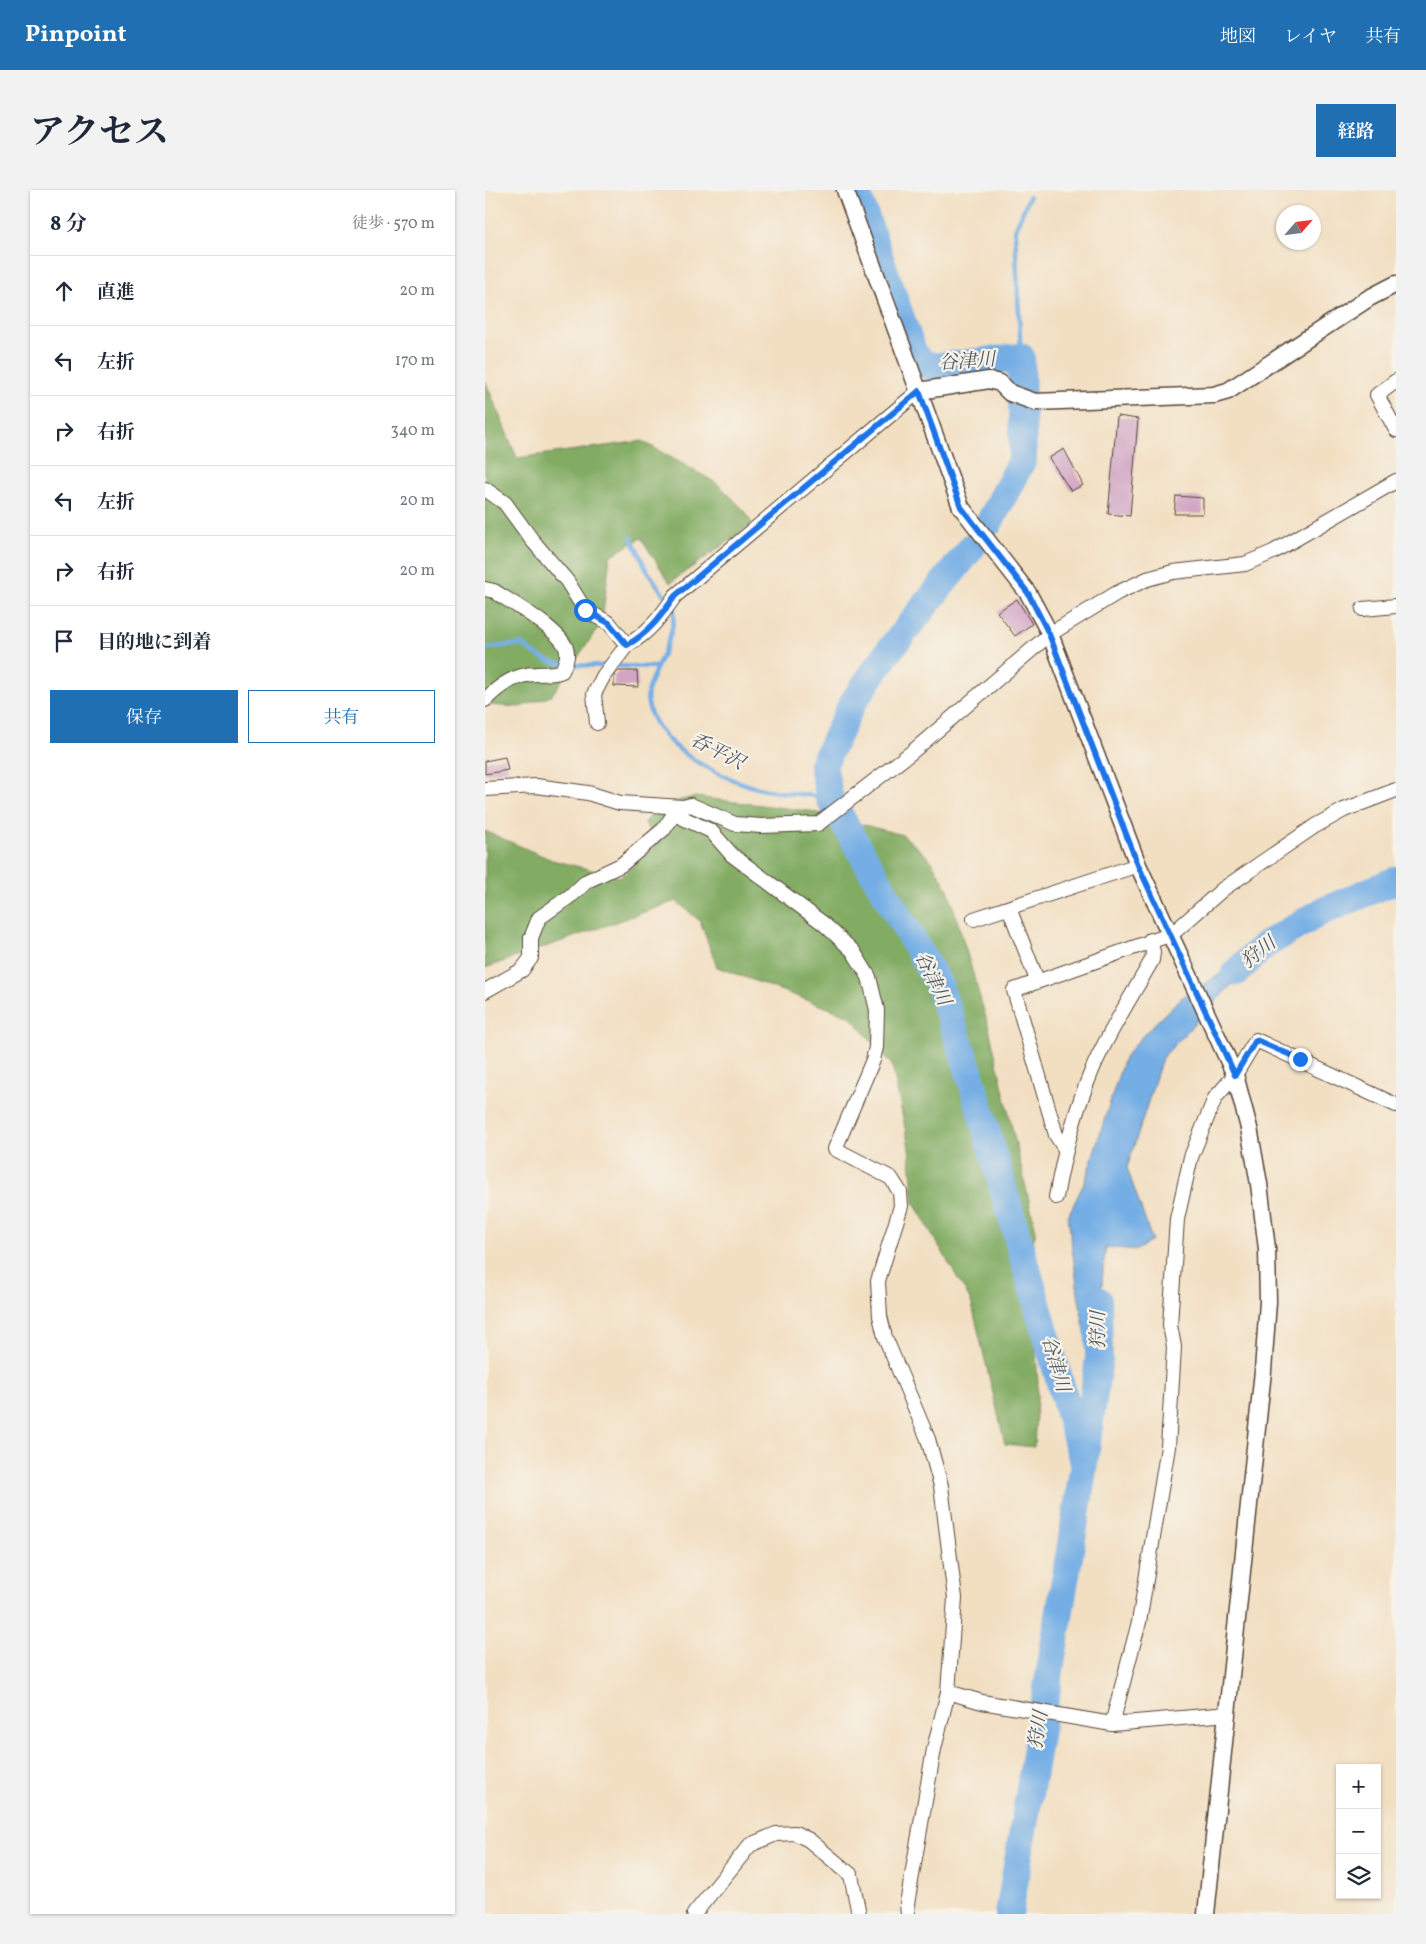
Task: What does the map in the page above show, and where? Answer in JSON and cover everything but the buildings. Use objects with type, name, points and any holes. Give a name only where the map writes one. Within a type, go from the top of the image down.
[{"type":"street","points":[[845,190],[961,507],[1028,593],[1049,634],[1138,865],[1172,934],[1232,1067],[1249,1128],[1259,1184],[1267,1249],[1268,1302],[1228,1714],[1206,1914]]},
{"type":"street","points":[[597,723],[594,694],[604,675],[627,645],[638,639],[654,625],[675,596],[919,391],[989,380],[1000,383],[1011,393],[1035,402],[1214,395],[1228,390],[1369,298],[1396,284]]},
{"type":"street","points":[[1396,381],[1377,395],[1396,430]]},
{"type":"street","points":[[485,991],[522,970],[531,958],[531,938],[539,918],[573,894],[587,881],[621,865],[664,829],[678,810],[691,805],[706,814],[735,824],[761,826],[818,824],[911,752],[1049,634],[1117,593],[1147,580],[1173,572],[1245,564],[1273,552],[1396,481]]},
{"type":"street","points":[[485,489],[505,503],[532,540],[567,581],[585,610],[609,623],[627,645]]},
{"type":"street","points":[[485,589],[494,591],[558,636],[565,648],[567,659],[562,671],[552,675],[535,674],[501,684],[485,700]]},
{"type":"street","points":[[1363,609],[1396,606]]},
{"type":"street","points":[[485,789],[536,786],[588,793],[620,803],[678,810],[711,831],[731,855],[824,924],[853,951],[869,976],[877,1010],[873,1060],[835,1149],[891,1178],[900,1192],[901,1206],[879,1281],[880,1316],[885,1337],[928,1439],[941,1486],[955,1598],[948,1692],[934,1749],[907,1904],[908,1914]]},
{"type":"street","points":[[1065,1149],[1056,1135],[1015,990],[1037,980],[1172,934],[1223,889],[1315,826],[1344,810],[1396,790]]},
{"type":"street","points":[[975,919],[1138,865]]},
{"type":"street","points":[[1009,908],[1037,980]]},
{"type":"street","points":[[1056,1197],[1065,1149],[1093,1068],[1107,1037],[1152,960],[1151,940]]},
{"type":"street","points":[[1112,1724],[1139,1622],[1168,1447],[1174,1347],[1169,1325],[1177,1219],[1191,1157],[1215,1098],[1232,1067],[1256,1040],[1396,1105]]},
{"type":"street","points":[[948,1692],[982,1702],[1112,1724],[1228,1714]]},
{"type":"street","points":[[694,1914],[750,1845],[777,1834],[795,1834],[809,1840],[851,1875],[859,1914]]},
{"type":"green space","points":[[485,380],[517,458],[642,441],[718,484],[745,511],[752,524],[670,583],[641,538],[610,556],[602,622],[551,696],[520,707],[485,705]]},
{"type":"green space","points":[[695,797],[810,811],[903,835],[929,858],[948,889],[989,1028],[1036,1231],[1029,1259],[1038,1383],[1034,1447],[1005,1444],[971,1301],[914,1203],[909,1148],[892,1065],[850,1016],[717,967],[700,921],[676,901],[485,968],[485,831],[552,860],[620,877],[655,847],[645,822],[650,816],[667,805]]},
{"type":"water","points":[[1274,940],[1162,1058],[1127,1168],[1152,1240],[1137,1250],[1106,1247],[1097,1372],[1087,1342],[1079,1300],[1068,1216],[1085,1181],[1124,1058],[1145,1033],[1180,999]]},
{"type":"waterway","name":"谷津川","points":[[856,190],[914,355],[923,363],[934,367],[1021,357],[1023,459],[989,523]]},
{"type":"waterway","points":[[1021,357],[1015,230],[1029,197]]},
{"type":"waterway","points":[[631,537],[646,569],[664,595]]},
{"type":"waterway","name":"谷津川","points":[[972,547],[888,652],[853,702],[823,765],[830,799],[938,983],[967,1065],[1081,1454]]},
{"type":"waterway","points":[[657,667],[667,646],[674,607]]},
{"type":"waterway","name":"呑平沢","points":[[485,648],[522,644],[542,658],[552,662],[572,665],[607,666]]},
{"type":"waterway","name":"呑平沢","points":[[615,666],[657,667],[647,695],[653,719],[662,733],[689,757],[721,774],[761,789],[830,799]]},
{"type":"waterway","name":"狩川","points":[[1236,972],[1265,945],[1321,912],[1396,880]]},
{"type":"waterway","name":"狩川","points":[[1009,1914],[1079,1497],[1099,1358],[1098,1300]]},
{"type":"route","points":[[585,610],[609,623],[627,645],[638,639],[654,625],[675,596],[919,391],[961,507],[1028,593],[1049,634],[1138,865],[1158,904],[1235,1075],[1256,1040],[1300,1059]]}]
